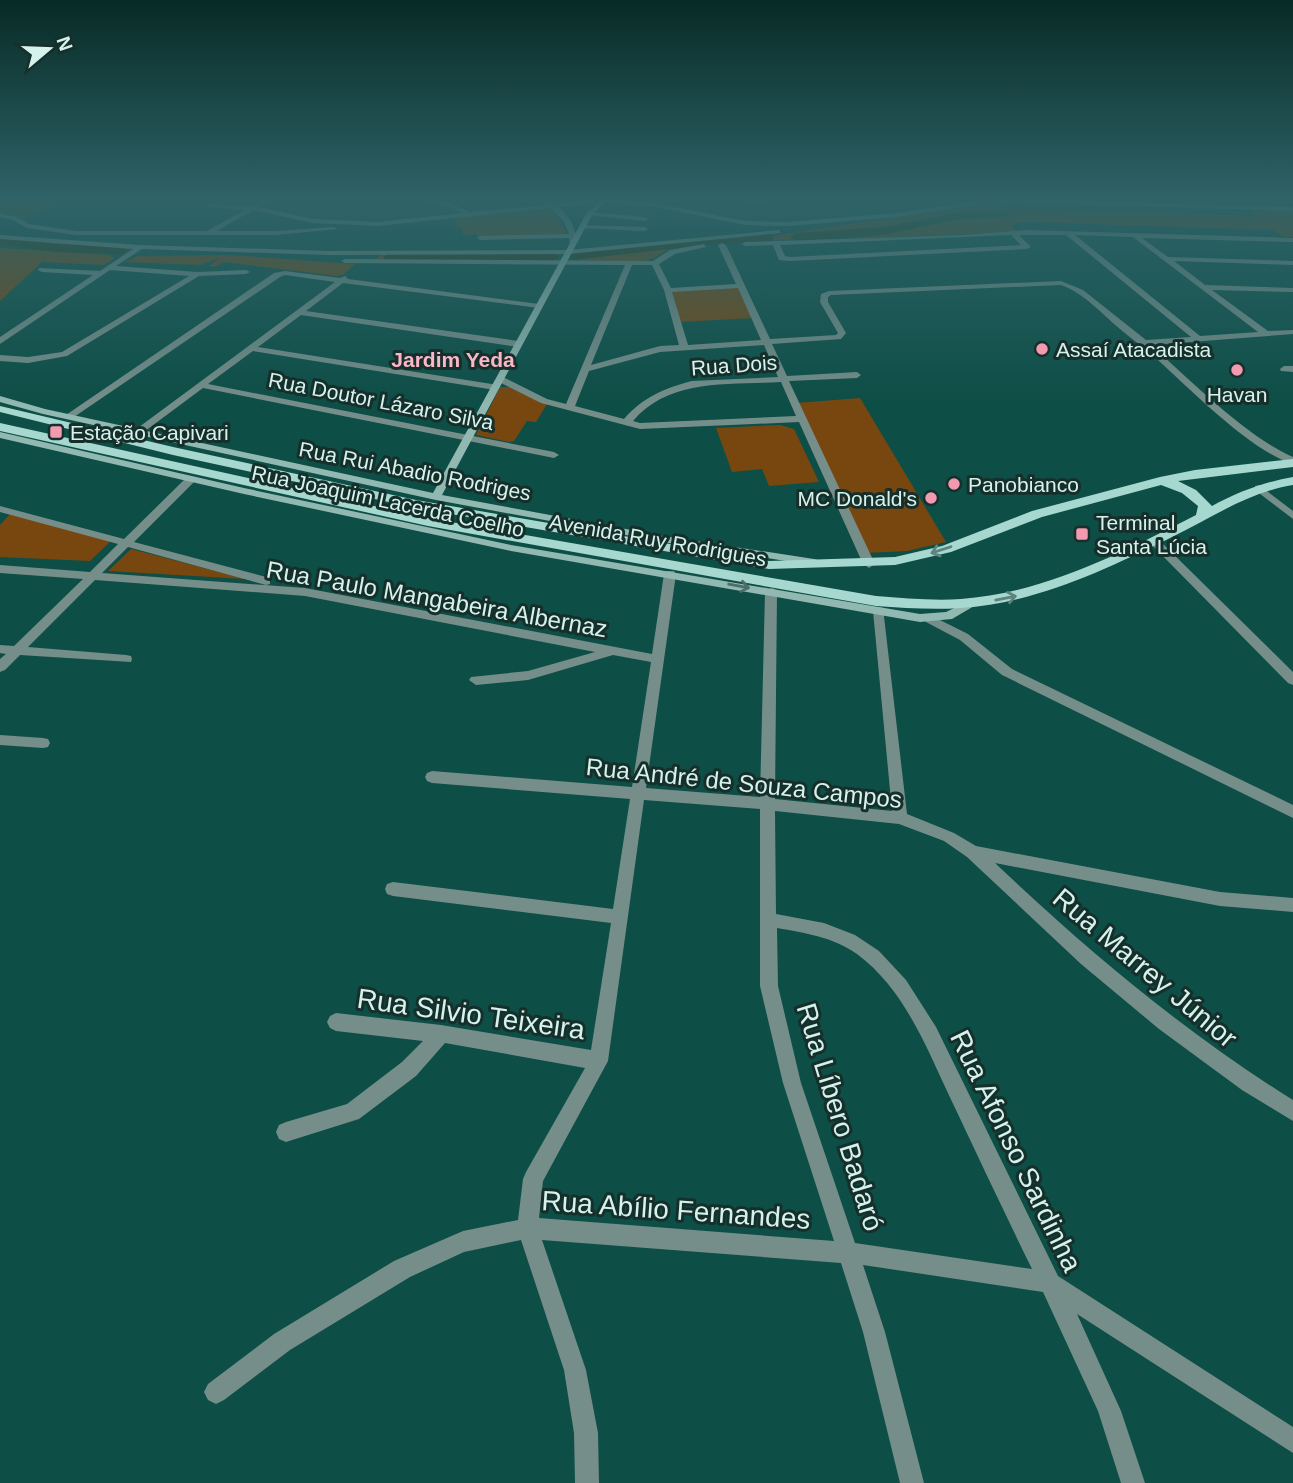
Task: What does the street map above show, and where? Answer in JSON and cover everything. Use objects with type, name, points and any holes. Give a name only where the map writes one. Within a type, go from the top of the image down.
[{"type":"main road","name":"Avenida Ruy Rodrigues","points":[[0,408],[302,479],[513,522],[769,565],[869,564],[946,549],[1027,517],[1160,481],[1244,468],[1290,465]]},
{"type":"main road","name":"Avenida Ruy Rodrigues","points":[[0,427],[428,522],[876,601],[924,605],[975,602],[1026,594],[1064,583],[1259,488],[1293,481]]},
{"type":"main road","points":[[1244,468],[1261,460],[1265,453]]},
{"type":"main road","points":[[1160,481],[1177,485],[1204,503],[1202,517]]},
{"type":"main road","points":[[487,542],[504,536],[513,522],[512,515],[499,509]]},
{"type":"main road","points":[[557,555],[544,551],[541,541],[550,528],[562,523],[589,526]]},
{"type":"street","points":[[0,341],[111,266]]},
{"type":"street","points":[[138,432],[362,266]]},
{"type":"street","points":[[436,497],[560,266]]},
{"type":"street","points":[[569,409],[628,266]]},
{"type":"street","points":[[657,266],[668,290],[684,347]]},
{"type":"street","points":[[732,266],[869,564]]},
{"type":"street","points":[[1108,266],[1196,337]]},
{"type":"street","points":[[1175,266],[1266,334]]},
{"type":"street","points":[[42,270],[197,274],[246,272]]},
{"type":"street","points":[[68,417],[277,275],[285,273],[539,306]]},
{"type":"street","points":[[0,358],[28,360],[64,354],[197,274]]},
{"type":"street","points":[[584,370],[647,352],[684,347],[838,338],[842,333],[824,302],[824,296],[830,293],[1061,283],[1076,288],[1127,334],[1144,343],[1290,465]]},
{"type":"street","points":[[668,290],[741,286]]},
{"type":"street","points":[[1202,287],[1293,290]]},
{"type":"street","points":[[299,312],[518,344]]},
{"type":"street","points":[[1144,343],[1196,337],[1293,332]]},
{"type":"street","points":[[251,348],[497,383],[569,409],[654,427],[804,419]]},
{"type":"street","name":"Rua Dois","points":[[626,423],[643,404],[671,389],[709,383],[857,375]]},
{"type":"street","name":"Rua Doutor Lázaro Silva","points":[[200,386],[554,455]]},
{"type":"street","name":"Rua Rui Abadio Rodriges","points":[[0,399],[68,417],[436,497],[589,526],[826,564]]},
{"type":"street","name":"Rua Joaquim Lacerda Coelho","points":[[0,435],[487,542],[879,611],[930,619],[958,612],[975,602]]},
{"type":"street","points":[[1255,438],[1265,453],[1290,465]]},
{"type":"street","points":[[0,667],[191,479]]},
{"type":"street","points":[[1259,488],[1293,516]]},
{"type":"street","points":[[0,509],[305,592]]},
{"type":"street","points":[[1154,541],[1293,680]]},
{"type":"street","name":"Rua Paulo Mangabeira Albernaz","points":[[0,569],[305,592],[657,659]]},
{"type":"street","points":[[587,1483],[586,1433],[575,1370],[528,1228],[533,1179],[598,1061],[670,574]]},
{"type":"street","name":"Rua Líbero Badaró","points":[[771,592],[767,804],[769,986],[792,1083],[850,1253],[896,1410],[912,1483]]},
{"type":"street","points":[[879,611],[900,818]]},
{"type":"street","points":[[958,612],[957,622],[964,638]]},
{"type":"street","points":[[930,619],[964,638],[1007,672],[1293,812]]},
{"type":"street","points":[[0,649],[126,659]]},
{"type":"street","points":[[477,680],[509,681],[528,677],[609,652]]},
{"type":"street","points":[[0,740],[43,743]]},
{"type":"street","name":"Rua André de Souza Campos","points":[[432,777],[767,804],[900,818],[949,837],[973,852],[1220,899],[1293,905]]},
{"type":"street","name":"Rua Marrey Júnior","points":[[973,852],[1101,973],[1175,1034],[1235,1076],[1293,1111]]},
{"type":"street","points":[[393,889],[619,917]]},
{"type":"street","name":"Rua Afonso Sardinha","points":[[770,920],[825,929],[852,941],[872,955],[915,1003],[1048,1282],[1091,1363],[1123,1440],[1133,1483]]},
{"type":"street","name":"Rua Silvio Teixeira","points":[[336,1022],[441,1034],[598,1061]]},
{"type":"street","points":[[286,1132],[352,1112],[409,1069],[441,1034]]},
{"type":"street","name":"Rua Abílio Fernandes","points":[[216,1392],[282,1342],[402,1269],[463,1242],[528,1228],[850,1253],[1048,1282]]},
{"type":"street","points":[[1048,1282],[1293,1441]]},
{"type":"shaded area","points":[[0,266],[37,266],[0,301]]},
{"type":"shaded area","points":[[258,266],[353,266],[343,275]]},
{"type":"shaded area","points":[[739,287],[754,318],[679,322],[669,291]]},
{"type":"shaded area","points":[[500,387],[509,387],[547,404],[536,422],[527,421],[514,441],[476,435]]},
{"type":"shaded area","points":[[860,398],[946,542],[907,551],[865,553],[796,403]]},
{"type":"shaded area","points":[[780,425],[794,429],[819,482],[769,486],[762,469],[732,472],[716,428]]},
{"type":"shaded area","points":[[13,511],[115,537],[90,561],[0,557],[0,525]]},
{"type":"shaded area","points":[[131,549],[246,579],[108,571]]},
{"type":"place","name":"Assaí Atacadista","points":[[1042,349]]},
{"type":"place","name":"Havan","points":[[1237,370]]},
{"type":"place","name":"Estação Capivari","points":[[56,432]]},
{"type":"place","name":"Panobianco","points":[[954,484]]},
{"type":"place","name":"MC Donald's","points":[[931,498]]},
{"type":"place","name":"Terminal Santa Lúcia","points":[[1082,534]]},
{"type":"district","name":"Jardim Yeda","points":[[453,359]]}]
